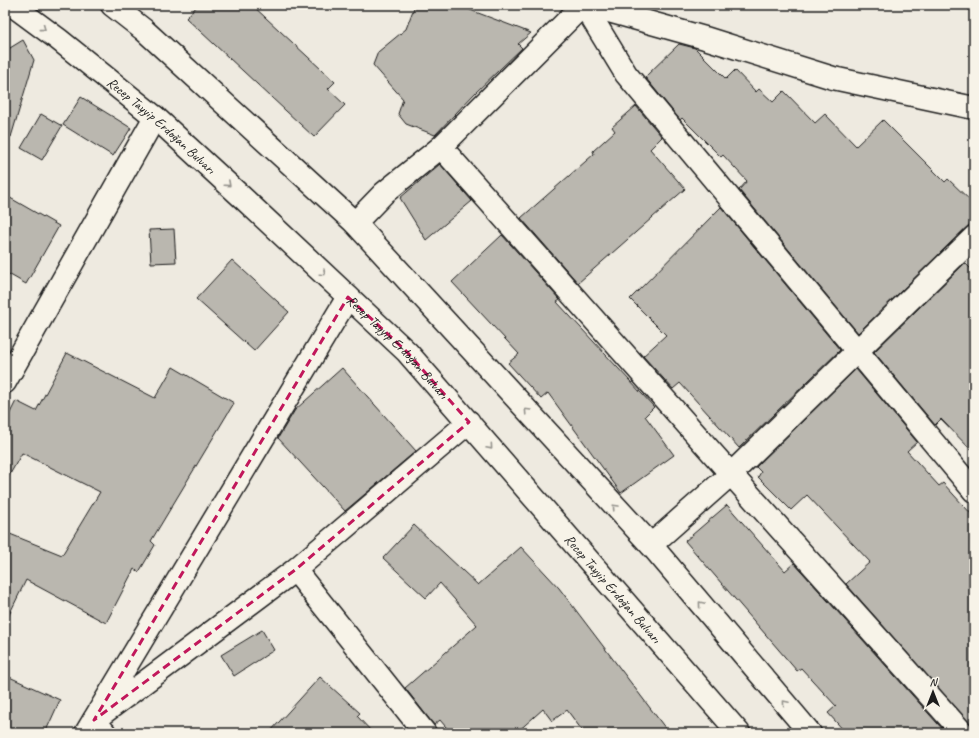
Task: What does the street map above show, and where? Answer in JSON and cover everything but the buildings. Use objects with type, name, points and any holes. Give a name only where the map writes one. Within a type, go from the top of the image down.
[{"type":"street","name":"Recep Tayyip Erdoğan Bulvarı","points":[[12,5],[58,39],[155,117],[407,352],[739,733]]},
{"type":"street","points":[[112,5],[150,36],[355,223],[651,545],[810,733]]},
{"type":"street","points":[[355,223],[384,193],[441,146],[585,5]]},
{"type":"street","points":[[585,5],[628,10],[833,78],[974,108]]},
{"type":"street","points":[[585,5],[626,74],[974,491]]},
{"type":"street","points":[[5,382],[155,117]]},
{"type":"street","points":[[441,146],[731,474],[963,733]]},
{"type":"street","points":[[651,545],[731,474],[857,351],[972,242]]},
{"type":"street","points":[[95,729],[348,297]]},
{"type":"street","points":[[95,729],[295,570],[469,422]]},
{"type":"street","points":[[295,570],[425,733]]},
{"type":"highlighted area","points":[[348,297],[407,352],[469,422],[295,570],[94,720]]}]
